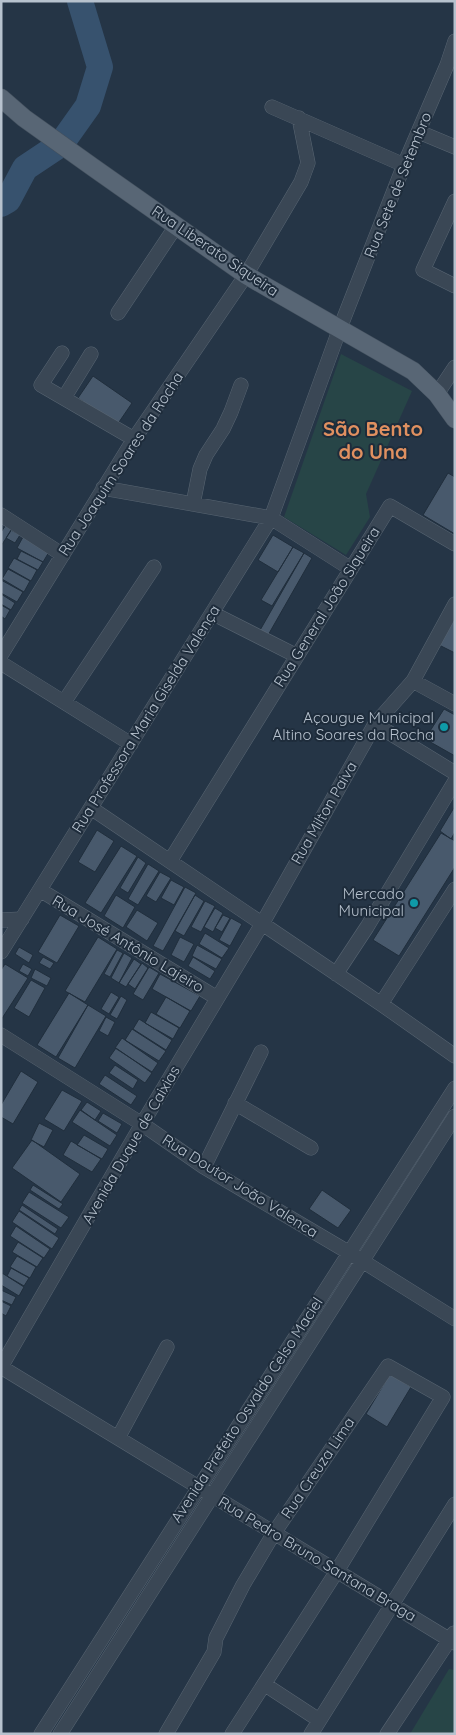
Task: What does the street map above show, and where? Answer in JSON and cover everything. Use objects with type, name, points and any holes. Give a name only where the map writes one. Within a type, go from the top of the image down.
[{"type":"main road","name":"Rua Liberato Siqueira","points":[[1,98],[24,118],[246,275],[413,371],[436,394],[455,420]]},
{"type":"street","name":"Rua Sete de Setembro","points":[[271,518],[340,328],[404,165],[447,65],[455,41]]},
{"type":"street","points":[[272,107],[404,165]]},
{"type":"street","name":"Rua Joaquim Soares da Rocha","points":[[1,656],[134,439],[246,275],[301,182],[308,163],[299,118]]},
{"type":"street","points":[[419,132],[455,147]]},
{"type":"street","points":[[455,201],[423,270],[455,286]]},
{"type":"street","points":[[118,313],[176,226]]},
{"type":"street","points":[[62,353],[41,385],[134,439]]},
{"type":"street","points":[[64,398],[91,354]]},
{"type":"street","points":[[436,394],[455,367]]},
{"type":"street","points":[[193,504],[200,469],[206,455],[227,421],[241,386]]},
{"type":"street","points":[[103,488],[271,518],[351,569]]},
{"type":"street","name":"Rua General João Siqueira","points":[[170,862],[390,506],[455,544]]},
{"type":"street","points":[[1,515],[63,555]]},
{"type":"street","name":"Rua Professora Maria Giselda Valença","points":[[1,952],[271,518]]},
{"type":"street","points":[[64,702],[154,567]]},
{"type":"street","name":"Rua Milton Paiva","points":[[262,924],[375,724],[413,681],[455,604]]},
{"type":"street","points":[[212,613],[297,656]]},
{"type":"street","points":[[1,663],[131,744]]},
{"type":"street","points":[[413,681],[455,704]]},
{"type":"street","points":[[375,724],[455,773]]},
{"type":"street","points":[[336,974],[367,927],[455,781]]},
{"type":"street","points":[[91,808],[455,1056]]},
{"type":"street","points":[[381,1004],[455,889]]},
{"type":"street","name":"Rua José Antônio Lajeiro","points":[[40,890],[217,998]]},
{"type":"street","points":[[1,920],[22,919]]},
{"type":"street","name":"Avenida Duque de Caixias","points":[[1,1367],[142,1124],[262,924]]},
{"type":"street","name":"Rua Doutor João Valenca","points":[[1,1035],[142,1124],[204,1167],[348,1252],[455,1319]]},
{"type":"street","points":[[204,1167],[262,1052]]},
{"type":"street","name":"Avenida Prefeito Osvaldo Celso Maciel","points":[[41,1734],[348,1252],[455,1088]]},
{"type":"street","points":[[236,1103],[311,1148]]},
{"type":"street","name":"Avenida Prefeito Osvaldo Celso Maciel","points":[[60,1734],[455,1116]]},
{"type":"street","points":[[118,1438],[167,1347]]},
{"type":"street","name":"Rua Creuza Lima","points":[[166,1734],[214,1652],[216,1638],[274,1533],[388,1366],[443,1397],[337,1571]]},
{"type":"street","name":"Rua Pedro Bruno Santana Braga","points":[[1,1367],[392,1605],[454,1640]]},
{"type":"street","points":[[311,1734],[455,1504]]},
{"type":"street","points":[[232,1734],[337,1571]]},
{"type":"street","points":[[387,1734],[454,1640]]},
{"type":"street","points":[[397,1734],[454,1640]]},
{"type":"street","points":[[264,1684],[319,1720]]},
{"type":"green space","points":[[341,354],[412,391],[366,494],[370,517],[346,555],[284,517]]},
{"type":"green space","points":[[449,1669],[455,1670],[455,1734],[410,1734]]},
{"type":"building","points":[[93,376],[132,403],[117,425],[78,398]]},
{"type":"building","points":[[448,473],[455,477],[455,534],[423,515]]},
{"type":"building","points":[[6,525],[12,529],[1,546],[1,532]]},
{"type":"building","points":[[11,530],[20,535],[15,543],[6,538]]},
{"type":"building","points":[[273,535],[293,547],[278,572],[258,560]]},
{"type":"building","points":[[23,537],[49,552],[43,562],[17,548]]},
{"type":"building","points":[[293,547],[304,553],[272,606],[261,600]]},
{"type":"building","points":[[21,551],[43,562],[38,570],[17,559]]},
{"type":"building","points":[[304,553],[312,558],[267,637],[259,632]]},
{"type":"building","points":[[14,558],[37,570],[31,581],[8,568]]},
{"type":"building","points":[[8,569],[30,581],[24,592],[2,579]]},
{"type":"building","points":[[1,580],[23,592],[17,602],[1,593]]},
{"type":"building","points":[[1,594],[15,603],[11,610],[1,604]]},
{"type":"building","points":[[1,605],[10,610],[5,619],[1,616]]},
{"type":"building","points":[[455,606],[455,653],[435,643]]},
{"type":"building","name":"Açougue Municipal Altino Soares da Rocha","points":[[444,709],[455,715],[455,756],[425,739]]},
{"type":"building","points":[[455,806],[455,832],[451,839],[440,831]]},
{"type":"building","points":[[97,830],[114,841],[95,872],[78,862]]},
{"type":"building","name":"Mercado Municipal","points":[[441,833],[455,841],[455,867],[399,956],[373,940]]},
{"type":"building","points":[[121,846],[137,856],[101,913],[85,903]]},
{"type":"building","points":[[138,857],[146,863],[128,893],[120,888]]},
{"type":"building","points":[[148,864],[159,871],[138,905],[128,899]]},
{"type":"building","points":[[160,872],[171,878],[156,902],[146,896]]},
{"type":"building","points":[[171,880],[184,887],[174,905],[161,898]]},
{"type":"building","points":[[185,887],[196,893],[163,951],[153,946]]},
{"type":"building","points":[[116,895],[135,907],[123,928],[104,916]]},
{"type":"building","points":[[195,895],[204,901],[184,936],[175,931]]},
{"type":"building","points":[[205,901],[215,906],[201,932],[191,927]]},
{"type":"building","points":[[215,908],[223,913],[213,932],[204,927]]},
{"type":"building","points":[[137,910],[158,923],[147,941],[126,927]]},
{"type":"building","points":[[60,915],[79,926],[57,963],[38,952]]},
{"type":"building","points":[[223,915],[230,918],[222,932],[215,928]]},
{"type":"building","points":[[231,918],[242,924],[230,946],[219,940]]},
{"type":"building","points":[[205,933],[229,948],[222,958],[199,944]]},
{"type":"building","points":[[98,937],[117,949],[85,1002],[65,991]]},
{"type":"building","points":[[180,937],[194,944],[184,962],[171,955]]},
{"type":"building","points":[[197,945],[222,959],[216,969],[192,956]]},
{"type":"building","points":[[19,947],[33,955],[29,963],[15,954]]},
{"type":"building","points":[[117,950],[123,953],[110,977],[104,974]]},
{"type":"building","points":[[124,953],[132,958],[119,983],[111,978]]},
{"type":"building","points":[[43,957],[54,963],[50,969],[39,963]]},
{"type":"building","points":[[193,957],[215,971],[210,979],[188,966]]},
{"type":"building","points":[[134,959],[141,964],[126,987],[119,983]]},
{"type":"building","points":[[142,963],[148,968],[135,989],[128,984]]},
{"type":"building","points":[[5,964],[28,978],[1,1020],[1,970]]},
{"type":"building","points":[[23,964],[32,969],[28,976],[19,971]]},
{"type":"building","points":[[149,967],[159,973],[143,1000],[133,994]]},
{"type":"building","points":[[35,969],[51,978],[47,986],[31,978]]},
{"type":"building","points":[[160,974],[200,996],[191,1011],[152,989]]},
{"type":"building","points":[[31,980],[45,988],[29,1017],[14,1008]]},
{"type":"building","points":[[111,992],[119,997],[109,1014],[101,1009]]},
{"type":"building","points":[[69,993],[88,1005],[56,1057],[37,1045]]},
{"type":"building","points":[[121,996],[127,1000],[117,1019],[110,1015]]},
{"type":"building","points":[[166,997],[190,1011],[180,1028],[156,1014]]},
{"type":"building","points":[[88,1005],[106,1016],[75,1068],[58,1058]]},
{"type":"building","points":[[151,1012],[179,1028],[173,1039],[145,1023]]},
{"type":"building","points":[[106,1017],[115,1022],[108,1036],[99,1031]]},
{"type":"building","points":[[139,1019],[172,1040],[166,1050],[133,1029]]},
{"type":"building","points":[[132,1029],[166,1051],[159,1061],[125,1040]]},
{"type":"building","points":[[122,1038],[158,1063],[152,1072],[115,1048]]},
{"type":"building","points":[[116,1048],[152,1073],[145,1083],[109,1058]]},
{"type":"building","points":[[115,1065],[138,1080],[133,1089],[109,1073]]},
{"type":"building","points":[[21,1071],[38,1082],[13,1124],[1,1117],[1,1105]]},
{"type":"building","points":[[105,1075],[137,1096],[131,1105],[99,1084]]},
{"type":"building","points":[[62,1090],[82,1101],[64,1131],[44,1119]]},
{"type":"building","points":[[87,1102],[101,1111],[95,1120],[81,1110]]},
{"type":"building","points":[[80,1110],[117,1135],[110,1146],[72,1122]]},
{"type":"building","points":[[103,1113],[122,1124],[117,1133],[98,1121]]},
{"type":"building","points":[[39,1123],[53,1130],[44,1147],[31,1140]]},
{"type":"building","points":[[84,1135],[108,1149],[102,1159],[77,1145]]},
{"type":"building","points":[[32,1140],[80,1174],[61,1202],[12,1168]]},
{"type":"building","points":[[71,1141],[101,1159],[92,1172],[63,1155]]},
{"type":"building","points":[[33,1185],[63,1204],[59,1209],[30,1190]]},
{"type":"building","points":[[322,1190],[351,1210],[338,1228],[309,1209]]},
{"type":"building","points":[[29,1192],[69,1217],[61,1228],[22,1203]]},
{"type":"building","points":[[22,1205],[58,1229],[55,1234],[19,1210]]},
{"type":"building","points":[[19,1211],[59,1238],[52,1249],[12,1222]]},
{"type":"building","points":[[16,1226],[50,1249],[44,1258],[10,1236]]},
{"type":"building","points":[[18,1242],[43,1258],[37,1267],[12,1252]]},
{"type":"building","points":[[17,1256],[36,1267],[30,1278],[10,1267]]},
{"type":"building","points":[[11,1268],[29,1278],[24,1286],[7,1276]]},
{"type":"building","points":[[2,1273],[24,1287],[19,1296],[1,1285]]},
{"type":"building","points":[[1,1290],[16,1297],[12,1305],[1,1300]]},
{"type":"building","points":[[1,1301],[11,1306],[6,1316],[1,1313]]},
{"type":"building","points":[[390,1374],[411,1387],[387,1427],[366,1414]]},
{"type":"waterway","points":[[1,204],[8,200],[25,168],[61,144],[88,106],[100,67],[80,1]]},
{"type":"place","name":"Açougue Municipal Altino Soares da Rocha","points":[[444,727]]},
{"type":"place","name":"Mercado Municipal","points":[[414,903]]},
{"type":"district","name":"São Bento do Una","points":[[373,440]]}]
